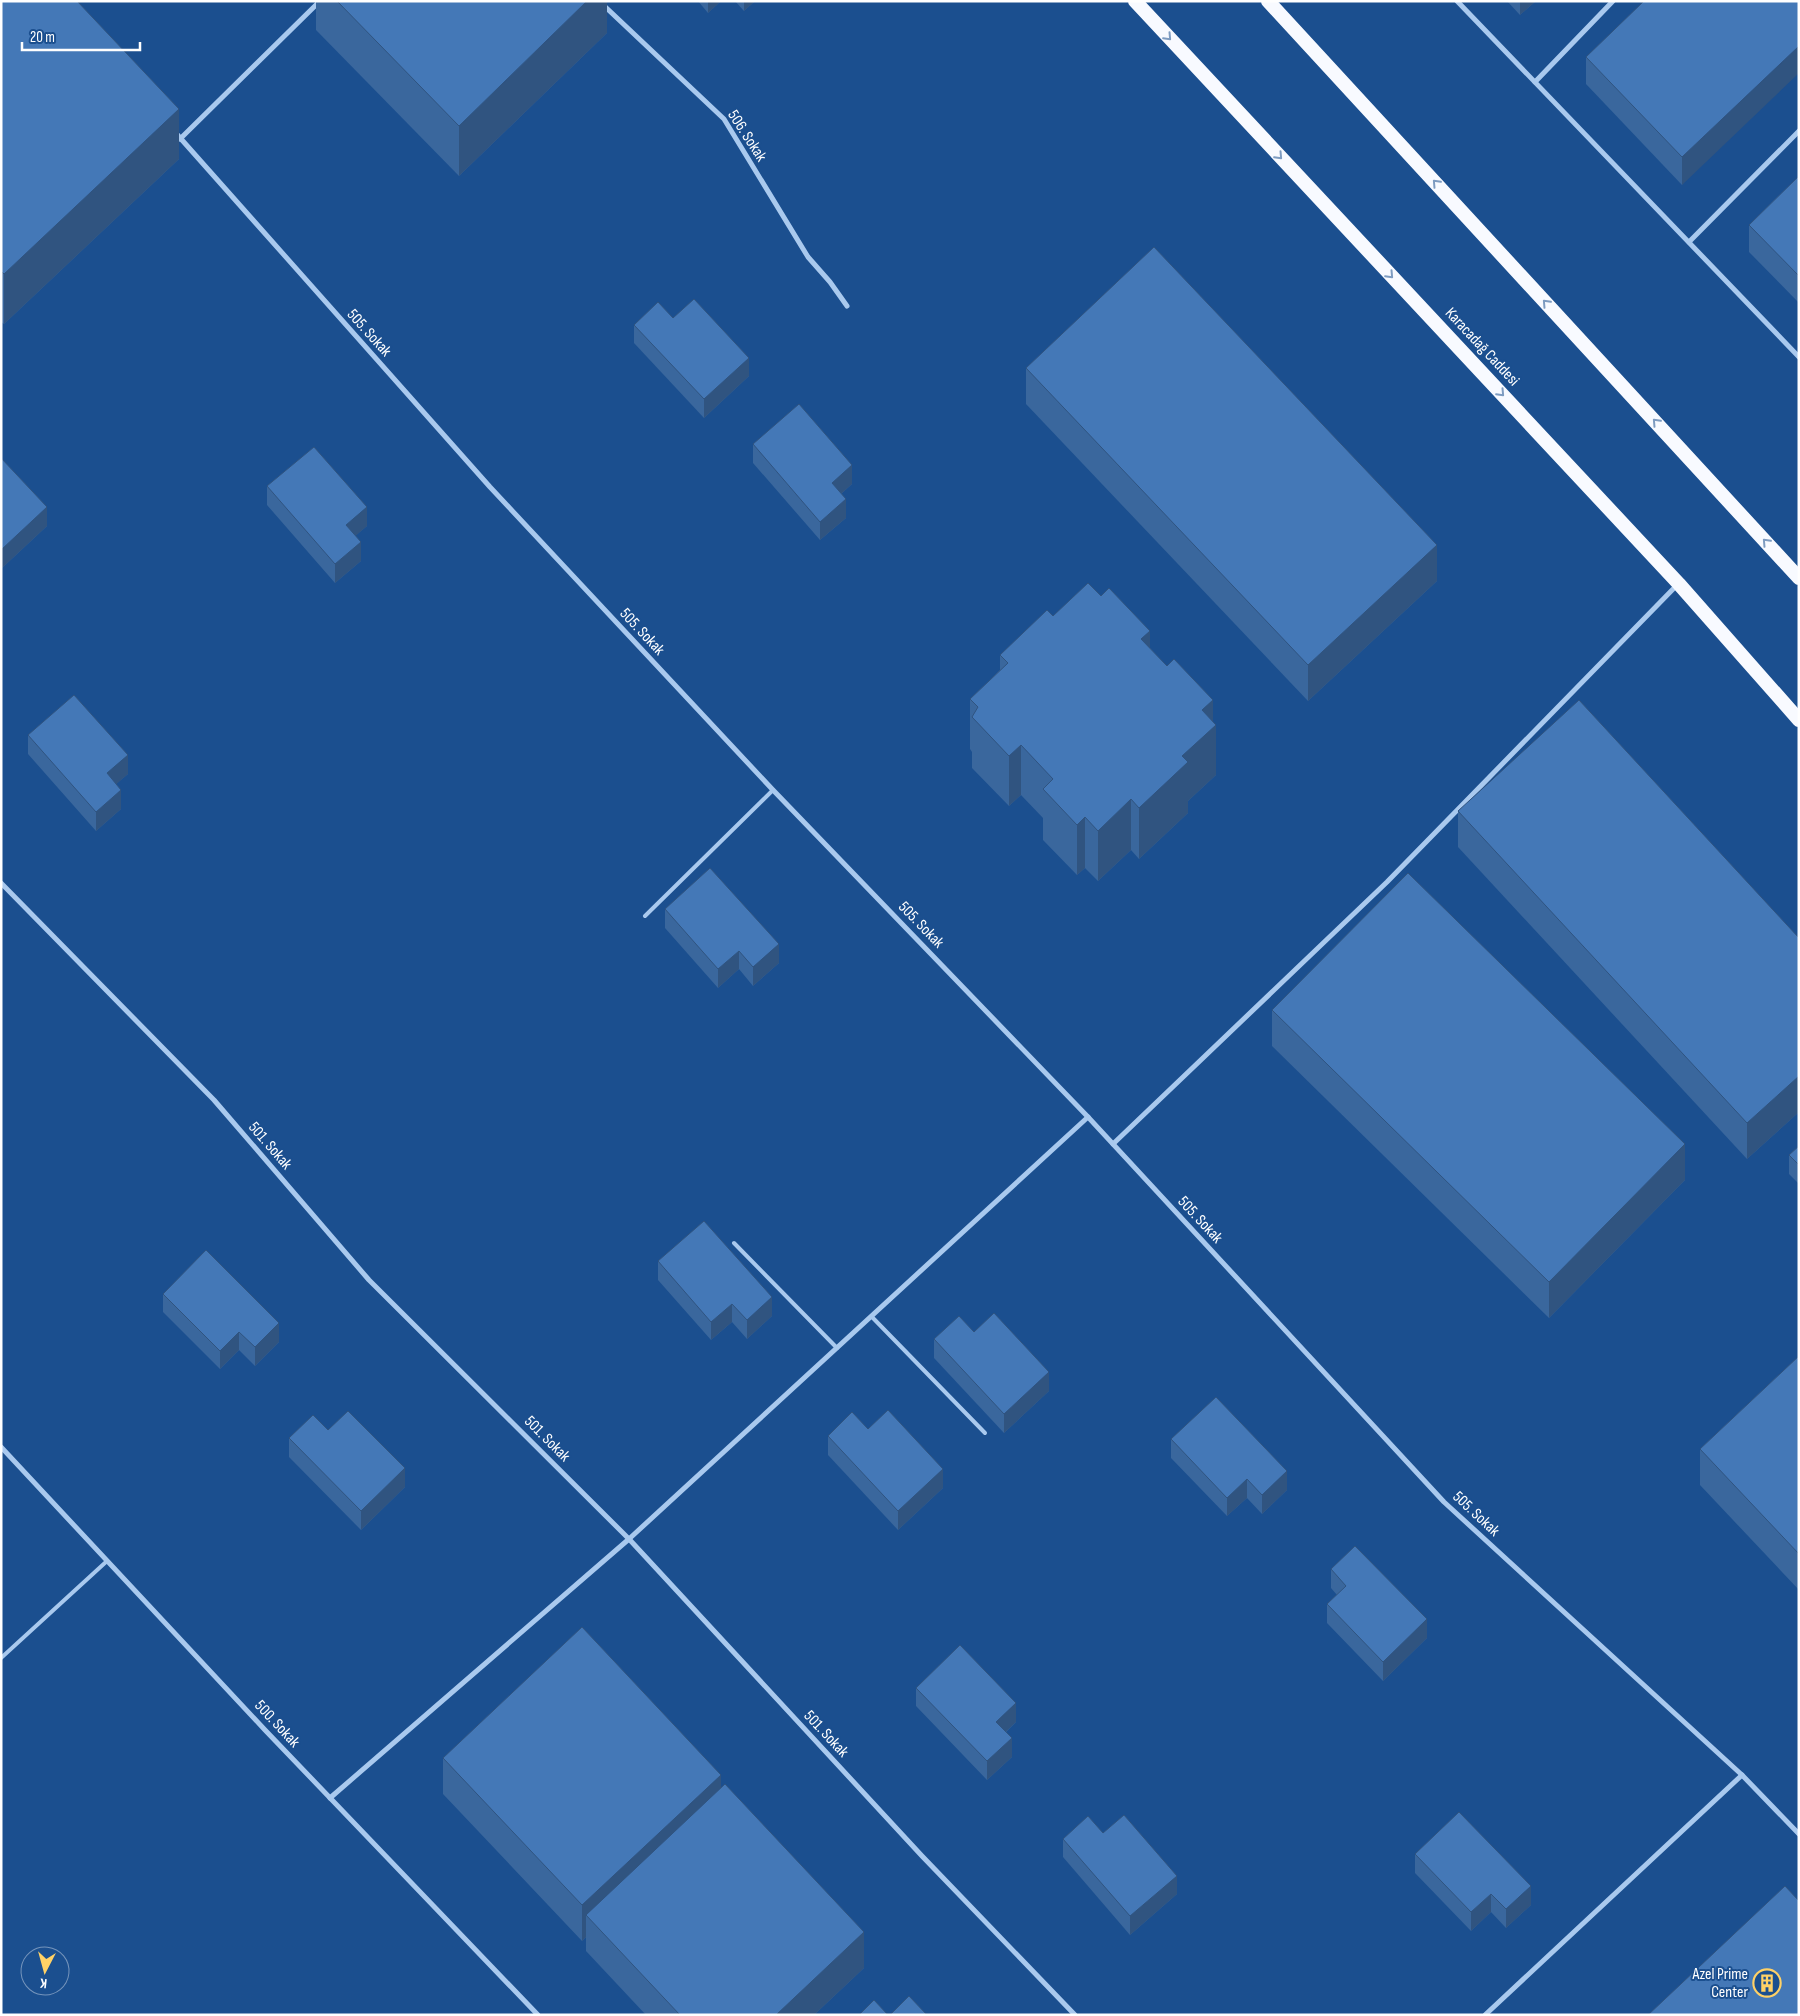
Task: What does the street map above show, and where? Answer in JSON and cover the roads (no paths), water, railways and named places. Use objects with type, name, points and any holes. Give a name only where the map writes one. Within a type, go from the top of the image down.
[{"type":"highway","name":"Karacadağ Caddesi","points":[[1135,1],[1678,584],[1799,720]]},
{"type":"highway","points":[[1268,1],[1799,578]]},
{"type":"street","points":[[180,138],[320,1]]},
{"type":"street","name":"506. Sokak","points":[[599,1],[724,119],[808,258],[830,282],[847,306]]},
{"type":"street","points":[[1457,1],[1799,357]]},
{"type":"street","points":[[1535,82],[1613,1]]},
{"type":"street","name":"505. Sokak","points":[[168,124],[490,487],[774,790],[1088,1117],[1444,1502],[1742,1775],[1799,1834]]},
{"type":"street","points":[[1688,242],[1799,131]]},
{"type":"street","points":[[1113,1144],[1387,882],[1678,584]]},
{"type":"street","name":"501. Sokak","points":[[1,883],[214,1100],[369,1280],[629,1539],[922,1856],[1075,2015]]},
{"type":"street","points":[[330,1798],[629,1539],[1088,1117]]},
{"type":"street","name":"500. Sokak","points":[[1,1447],[330,1798],[538,2015]]},
{"type":"street","points":[[1485,2015],[1742,1775]]},
{"type":"lane","points":[[645,916],[774,790]]},
{"type":"lane","points":[[734,1243],[837,1348]]},
{"type":"lane","points":[[872,1317],[985,1433]]},
{"type":"lane","points":[[1,1658],[107,1560]]},
{"type":"place","name":"Azel Prime Center","points":[[1767,1983]]}]
